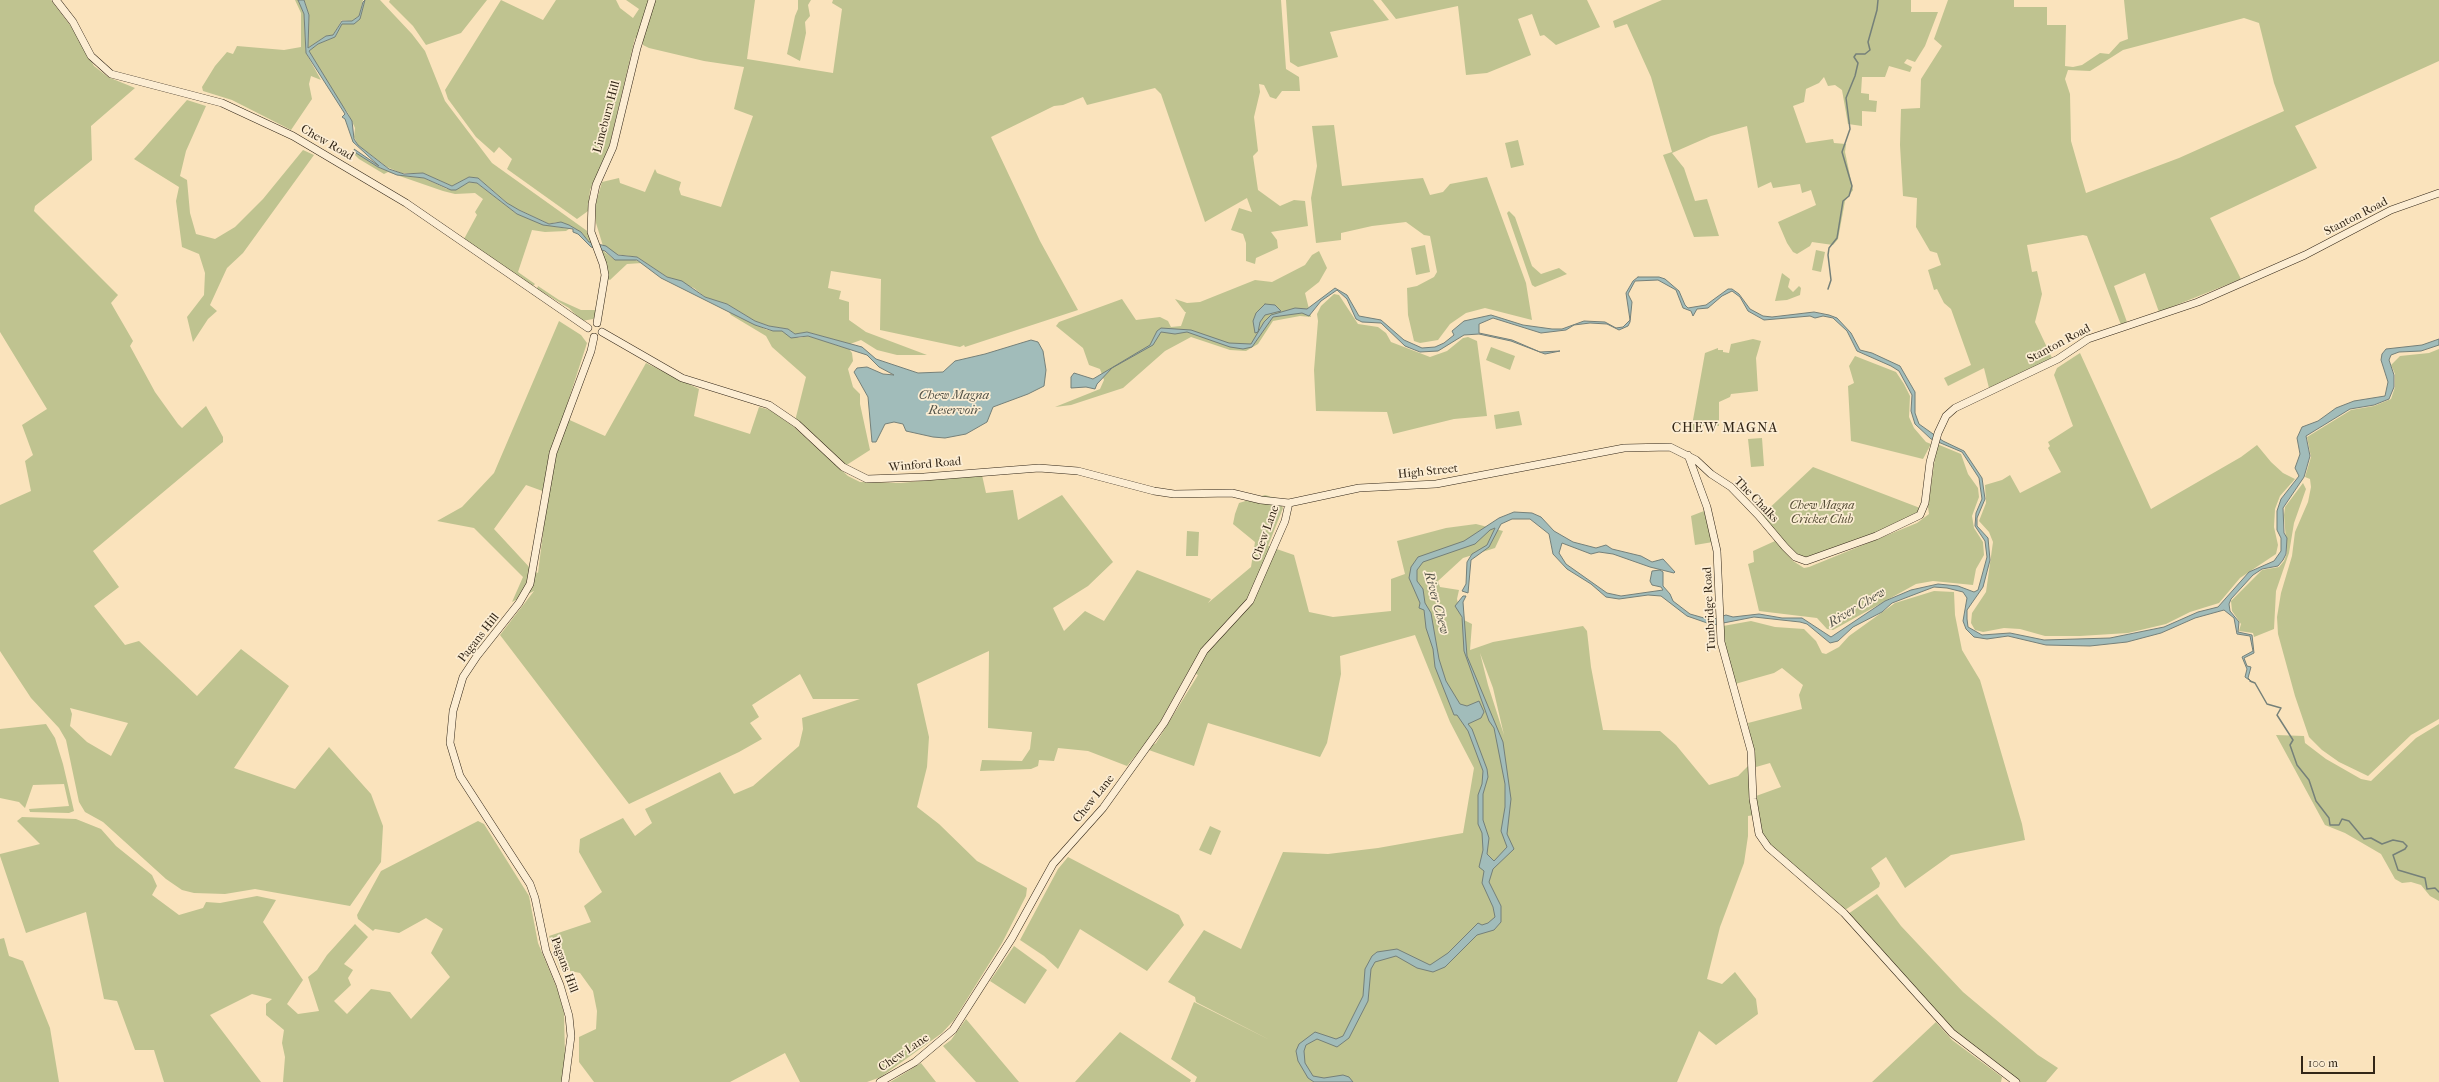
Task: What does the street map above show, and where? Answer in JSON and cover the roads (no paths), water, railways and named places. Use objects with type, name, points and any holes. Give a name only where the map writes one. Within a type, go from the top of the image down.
[{"type":"main road","name":"Chew Road","points":[[56,0],[73,22],[91,56],[110,74],[222,103],[293,136],[406,203],[588,328]]},
{"type":"main road","name":"Limeburn Hill","points":[[597,323],[605,275],[591,225],[592,204],[596,185],[613,147],[637,48],[652,0]]},
{"type":"main road","name":"Stanton Road","points":[[1806,561],[1876,536],[1920,515],[1925,503],[1935,442],[1946,416],[1955,408],[2058,359],[2088,339],[2198,302],[2305,255],[2391,210],[2439,193]]},
{"type":"main road","points":[[597,323],[601,326],[602,332],[594,337],[589,333],[588,328],[591,324],[597,323]]},
{"type":"main road","name":"Winford Road","points":[[602,332],[682,378],[769,405],[797,424],[843,467],[867,479],[917,477],[1038,468],[1078,471],[1154,491],[1174,494],[1232,493],[1261,500],[1289,502]]},
{"type":"main road","name":"Pagans Hill","points":[[565,1082],[571,1036],[569,1016],[560,985],[546,951],[536,898],[526,879],[460,776],[452,754],[450,736],[455,702],[466,672],[516,608],[530,584],[553,453],[591,351],[594,337]]},
{"type":"main road","name":"The Chalks","points":[[1629,448],[1670,447],[1688,455],[1731,487],[1795,557],[1806,561]]},
{"type":"main road","name":"High Street","points":[[1289,502],[1359,488],[1436,484],[1629,448]]},
{"type":"main road","name":"Tunbridge Road","points":[[1688,455],[1707,507],[1717,551],[1720,626],[1723,656],[1751,751],[1753,799],[1759,834],[1768,847],[1844,913],[1952,1033],[2016,1082]]},
{"type":"main road","name":"Chew Lane","points":[[880,1082],[915,1062],[953,1030],[1012,938],[1053,864],[1103,808],[1164,723],[1204,651],[1250,601],[1285,521],[1289,502]]},
{"type":"water","name":"Chew Magna Reservoir","points":[[298,0],[304,0],[309,15],[308,48],[326,36],[333,35],[342,21],[352,21],[359,16],[365,0],[360,19],[354,24],[342,24],[335,37],[318,44],[309,51],[352,121],[354,139],[358,145],[389,169],[404,174],[423,173],[452,186],[469,177],[478,178],[507,203],[519,210],[549,224],[561,222],[569,225],[581,232],[589,242],[606,246],[618,255],[637,257],[667,277],[682,281],[705,297],[727,304],[755,321],[769,326],[788,329],[795,334],[807,332],[862,347],[876,359],[918,373],[943,372],[955,361],[985,354],[1031,340],[1038,342],[1043,351],[1046,370],[1044,386],[1028,394],[993,407],[987,422],[966,434],[945,438],[933,437],[906,431],[903,424],[894,422],[885,424],[876,442],[872,442],[868,397],[854,372],[857,368],[867,367],[883,374],[894,375],[879,367],[867,355],[808,336],[791,338],[782,331],[773,331],[755,325],[661,278],[637,260],[615,260],[605,251],[591,247],[578,234],[573,232],[573,229],[543,225],[517,214],[477,183],[469,182],[456,190],[451,190],[424,178],[397,175],[378,167],[356,153],[354,149],[379,166],[353,142],[345,119],[342,117],[345,114],[306,53],[304,14]]},
{"type":"water","points":[[1638,277],[1659,277],[1665,279],[1679,291],[1685,305],[1688,308],[1706,305],[1728,289],[1732,289],[1739,294],[1750,309],[1763,316],[1772,317],[1814,312],[1829,315],[1837,318],[1851,333],[1860,350],[1872,353],[1900,366],[1915,392],[1915,413],[1919,424],[1943,441],[1964,451],[1982,478],[1985,499],[1977,518],[1977,526],[1988,538],[1990,560],[1983,587],[1967,610],[1967,619],[1968,627],[1982,635],[2010,633],[2044,640],[2110,638],[2164,627],[2198,612],[2218,607],[2249,572],[2274,561],[2281,551],[2281,538],[2277,530],[2277,511],[2281,499],[2299,476],[2295,468],[2300,454],[2297,438],[2302,427],[2318,421],[2336,408],[2354,401],[2385,396],[2388,382],[2381,360],[2382,354],[2386,349],[2422,345],[2439,339],[2439,345],[2421,351],[2399,352],[2391,355],[2389,360],[2394,375],[2394,387],[2389,399],[2374,405],[2350,409],[2306,436],[2310,456],[2304,477],[2283,508],[2284,533],[2287,538],[2286,554],[2278,566],[2262,569],[2253,575],[2231,599],[2229,604],[2230,611],[2239,622],[2238,632],[2252,635],[2254,653],[2244,658],[2247,666],[2251,667],[2248,678],[2252,682],[2245,677],[2247,669],[2242,657],[2253,651],[2250,636],[2237,634],[2234,618],[2224,610],[2195,618],[2161,633],[2127,642],[2090,646],[2046,645],[2008,636],[1987,639],[1974,637],[1966,629],[1963,621],[1967,598],[1963,592],[1947,588],[1934,587],[1892,603],[1882,612],[1853,627],[1838,641],[1830,643],[1807,624],[1800,622],[1754,617],[1713,625],[1687,616],[1661,596],[1648,595],[1619,599],[1606,597],[1591,584],[1567,569],[1553,554],[1549,534],[1530,519],[1512,519],[1501,524],[1489,547],[1471,560],[1468,593],[1462,591],[1466,584],[1467,562],[1472,554],[1487,545],[1495,528],[1490,530],[1475,544],[1423,562],[1417,570],[1417,581],[1423,589],[1425,603],[1431,613],[1439,659],[1446,681],[1460,704],[1467,706],[1479,701],[1484,712],[1481,718],[1468,724],[1472,729],[1487,769],[1488,777],[1483,794],[1483,820],[1489,838],[1487,854],[1494,861],[1507,847],[1501,831],[1505,807],[1505,784],[1494,728],[1489,721],[1464,651],[1462,617],[1455,606],[1463,596],[1466,596],[1463,602],[1467,656],[1503,742],[1511,799],[1507,834],[1514,849],[1493,869],[1489,882],[1501,906],[1501,922],[1494,930],[1477,935],[1445,967],[1433,972],[1417,968],[1396,956],[1375,962],[1371,969],[1368,1001],[1349,1038],[1337,1047],[1317,1039],[1306,1045],[1304,1051],[1305,1063],[1313,1076],[1324,1078],[1343,1075],[1349,1077],[1353,1082],[1314,1082],[1308,1078],[1298,1061],[1296,1051],[1299,1044],[1315,1032],[1336,1039],[1343,1036],[1363,996],[1365,969],[1372,956],[1377,952],[1397,949],[1430,965],[1448,953],[1478,923],[1482,925],[1488,923],[1495,917],[1493,907],[1482,883],[1484,871],[1479,867],[1483,850],[1482,833],[1478,824],[1478,795],[1482,784],[1483,771],[1468,731],[1457,715],[1454,715],[1435,667],[1433,649],[1426,628],[1424,610],[1419,608],[1420,603],[1409,578],[1411,567],[1418,557],[1464,541],[1499,518],[1514,512],[1532,513],[1541,517],[1554,531],[1573,542],[1596,548],[1606,545],[1612,549],[1641,556],[1652,562],[1663,559],[1675,572],[1650,567],[1613,554],[1599,552],[1591,554],[1562,543],[1559,553],[1566,564],[1607,593],[1621,596],[1663,590],[1661,587],[1652,585],[1650,581],[1652,571],[1660,570],[1663,572],[1663,586],[1670,594],[1673,601],[1690,614],[1711,620],[1726,615],[1733,617],[1759,614],[1782,618],[1802,618],[1831,637],[1885,601],[1911,590],[1938,584],[1958,586],[1974,592],[1978,590],[1987,557],[1985,541],[1975,526],[1976,513],[1982,499],[1979,478],[1962,452],[1931,439],[1915,424],[1911,411],[1912,395],[1899,371],[1857,351],[1847,331],[1833,318],[1823,316],[1815,318],[1810,316],[1764,320],[1748,311],[1740,297],[1732,291],[1722,296],[1708,308],[1697,309],[1693,316],[1691,311],[1683,308],[1676,290],[1658,280],[1635,281],[1628,294],[1632,302],[1630,322],[1628,326],[1619,330],[1607,324],[1590,323],[1574,325],[1566,330],[1541,333],[1493,318],[1479,324],[1479,333],[1512,340],[1540,352],[1560,351],[1545,354],[1511,341],[1479,334],[1464,335],[1438,351],[1420,352],[1405,346],[1381,323],[1362,322],[1356,319],[1347,299],[1337,290],[1321,301],[1309,316],[1302,313],[1273,317],[1252,347],[1243,349],[1230,347],[1187,332],[1175,334],[1161,332],[1153,345],[1112,368],[1097,384],[1095,389],[1086,387],[1071,388],[1071,377],[1074,373],[1093,379],[1150,345],[1157,331],[1161,328],[1191,330],[1229,343],[1251,344],[1264,322],[1271,315],[1295,308],[1307,309],[1335,288],[1347,295],[1359,316],[1381,320],[1404,340],[1422,348],[1435,347],[1444,343],[1454,335],[1452,331],[1464,321],[1491,315],[1523,325],[1552,329],[1562,329],[1584,321],[1605,322],[1616,328],[1623,327],[1630,320],[1626,293],[1633,281]]},
{"type":"water","points":[[1265,304],[1275,305],[1281,311],[1265,315],[1260,322],[1258,332],[1255,333],[1253,321],[1256,313]]},
{"type":"waterway","points":[[1828,289],[1831,280],[1828,255],[1829,248],[1837,238],[1843,201],[1849,196],[1852,186],[1842,152],[1850,129],[1846,98],[1855,76],[1858,63],[1854,57],[1856,54],[1865,54],[1870,50],[1868,42],[1877,10],[1878,0]]},
{"type":"waterway","points":[[2250,681],[2255,683],[2267,704],[2281,708],[2277,715],[2293,740],[2290,745],[2297,765],[2309,780],[2316,801],[2329,818],[2330,825],[2339,825],[2342,819],[2349,821],[2364,839],[2371,838],[2382,844],[2393,840],[2403,842],[2407,846],[2405,849],[2393,855],[2398,870],[2425,878],[2427,889],[2435,888],[2439,892]]},
{"type":"district","name":"CHEW MAGNA","points":[[1725,429]]},
{"type":"park label","name":"Chew Magna Cricket Club","points":[[1822,513]]},
{"type":"water label","name":"River Chew","points":[[1436,603]]},
{"type":"water label","name":"River Chew","points":[[1857,608]]}]
